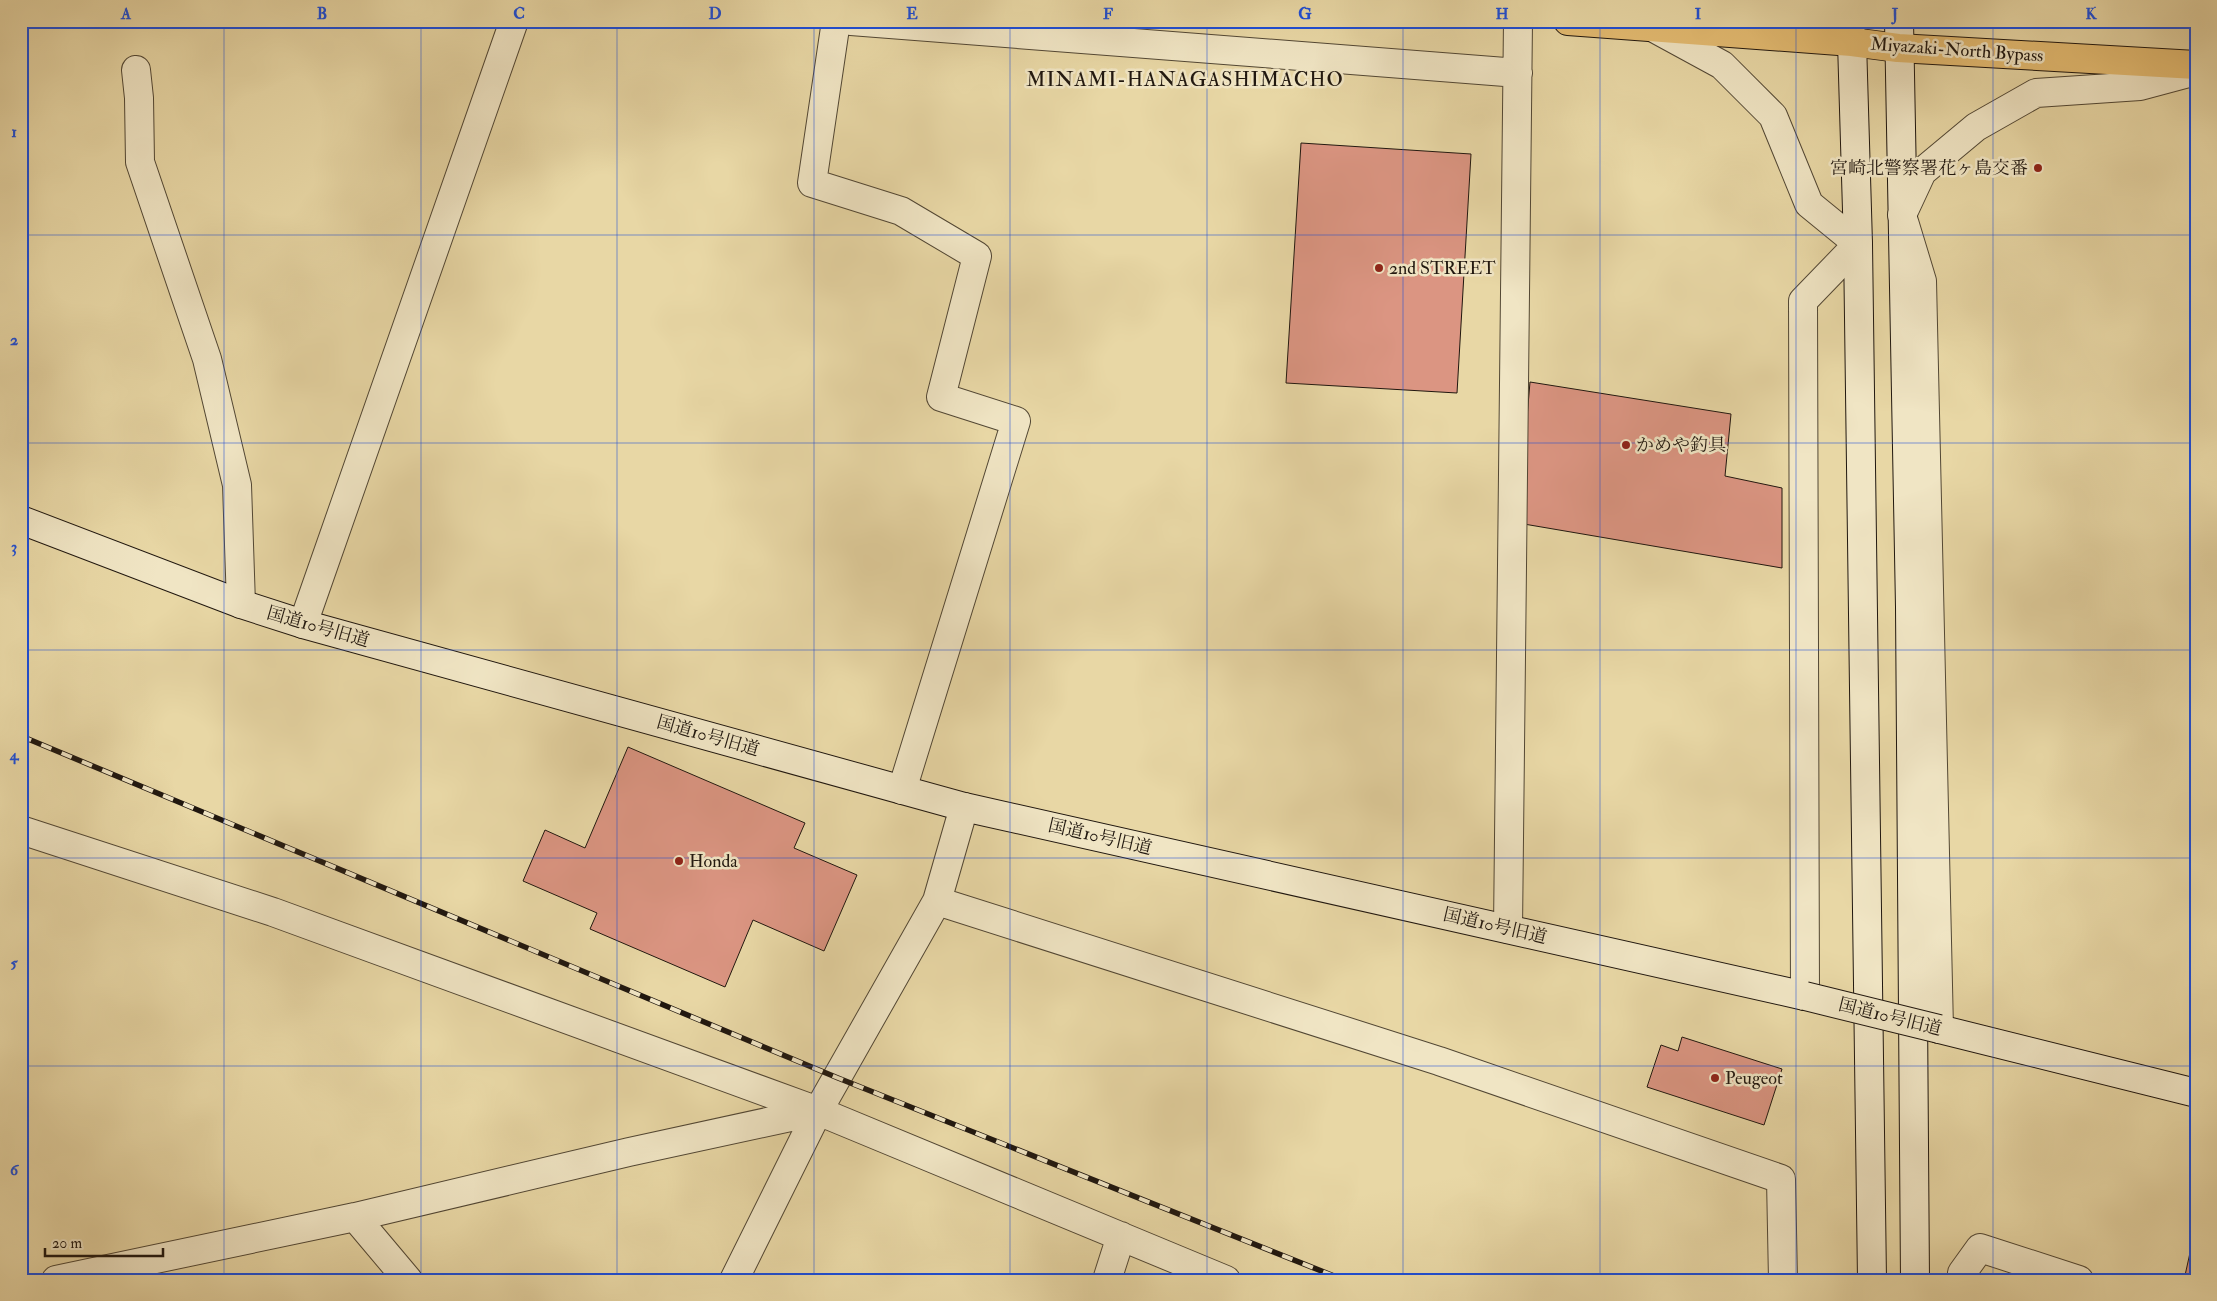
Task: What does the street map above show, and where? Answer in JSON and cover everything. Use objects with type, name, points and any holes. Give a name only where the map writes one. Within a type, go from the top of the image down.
[{"type":"highway","name":"Miyazaki-North Bypass","points":[[1568,21],[1654,28],[1851,31],[1898,48],[2196,65]]},
{"type":"street","points":[[303,624],[514,21]]},
{"type":"street","points":[[836,21],[812,183],[901,211],[977,256],[941,397],[1016,421],[902,790]]},
{"type":"street","points":[[851,21],[1518,73]]},
{"type":"street","points":[[1508,929],[1518,21]]},
{"type":"street","points":[[1899,21],[1910,617],[1915,1280]]},
{"type":"street","points":[[1654,28],[1722,65],[1773,116],[1809,204],[1858,244]]},
{"type":"street","points":[[1851,31],[1858,244],[1872,1280]]},
{"type":"street","points":[[136,70],[139,98],[140,162],[207,359],[237,485],[240,604]]},
{"type":"street","points":[[1939,1029],[1922,281],[1902,215],[1922,172],[1976,127],[2036,93],[2140,86],[2196,70]]},
{"type":"street","points":[[1805,996],[1803,300],[1858,244]]},
{"type":"street","name":"国道10号旧道","points":[[21,520],[240,604],[303,624],[964,807],[1805,996],[2196,1093]]},
{"type":"street","points":[[734,1280],[818,1111],[937,901],[964,807]]},
{"type":"street","points":[[21,830],[272,912],[818,1111],[1226,1280]]},
{"type":"street","points":[[937,901],[1439,1061],[1781,1179],[1783,1280]]},
{"type":"street","points":[[56,1280],[355,1217],[630,1152],[818,1111]]},
{"type":"street","points":[[355,1217],[408,1280]]},
{"type":"street","points":[[1107,1280],[1121,1236]]},
{"type":"street","points":[[1963,1280],[1962,1273],[1980,1248],[2079,1280]]},
{"type":"building","name":"2nd STREET","points":[[1301,143],[1471,154],[1457,393],[1286,383]]},
{"type":"building","name":"かめや釣具","points":[[1530,382],[1731,414],[1725,476],[1782,488],[1782,568],[1518,523]]},
{"type":"building","name":"Honda","points":[[628,747],[805,823],[794,848],[857,875],[824,951],[753,920],[725,987],[590,929],[597,913],[523,881],[545,830],[585,848]]},
{"type":"building","name":"Peugeot","points":[[1682,1037],[1782,1069],[1764,1125],[1647,1087],[1661,1045],[1678,1051]]},
{"type":"building","points":[[2195,1230],[2196,1280],[2184,1280]]},
{"type":"railway","points":[[21,736],[838,1078],[1344,1280]]},
{"type":"place","name":"宮崎北警察署花ヶ島交番","points":[[2038,168]]},
{"type":"place","name":"2nd STREET","points":[[1379,268]]},
{"type":"place","name":"かめや釣具","points":[[1626,445]]},
{"type":"place","name":"Honda","points":[[679,861]]},
{"type":"place","name":"Peugeot","points":[[1715,1078]]},
{"type":"district","name":"MINAMI-HANAGASHIMACHO","points":[[1185,79]]}]
